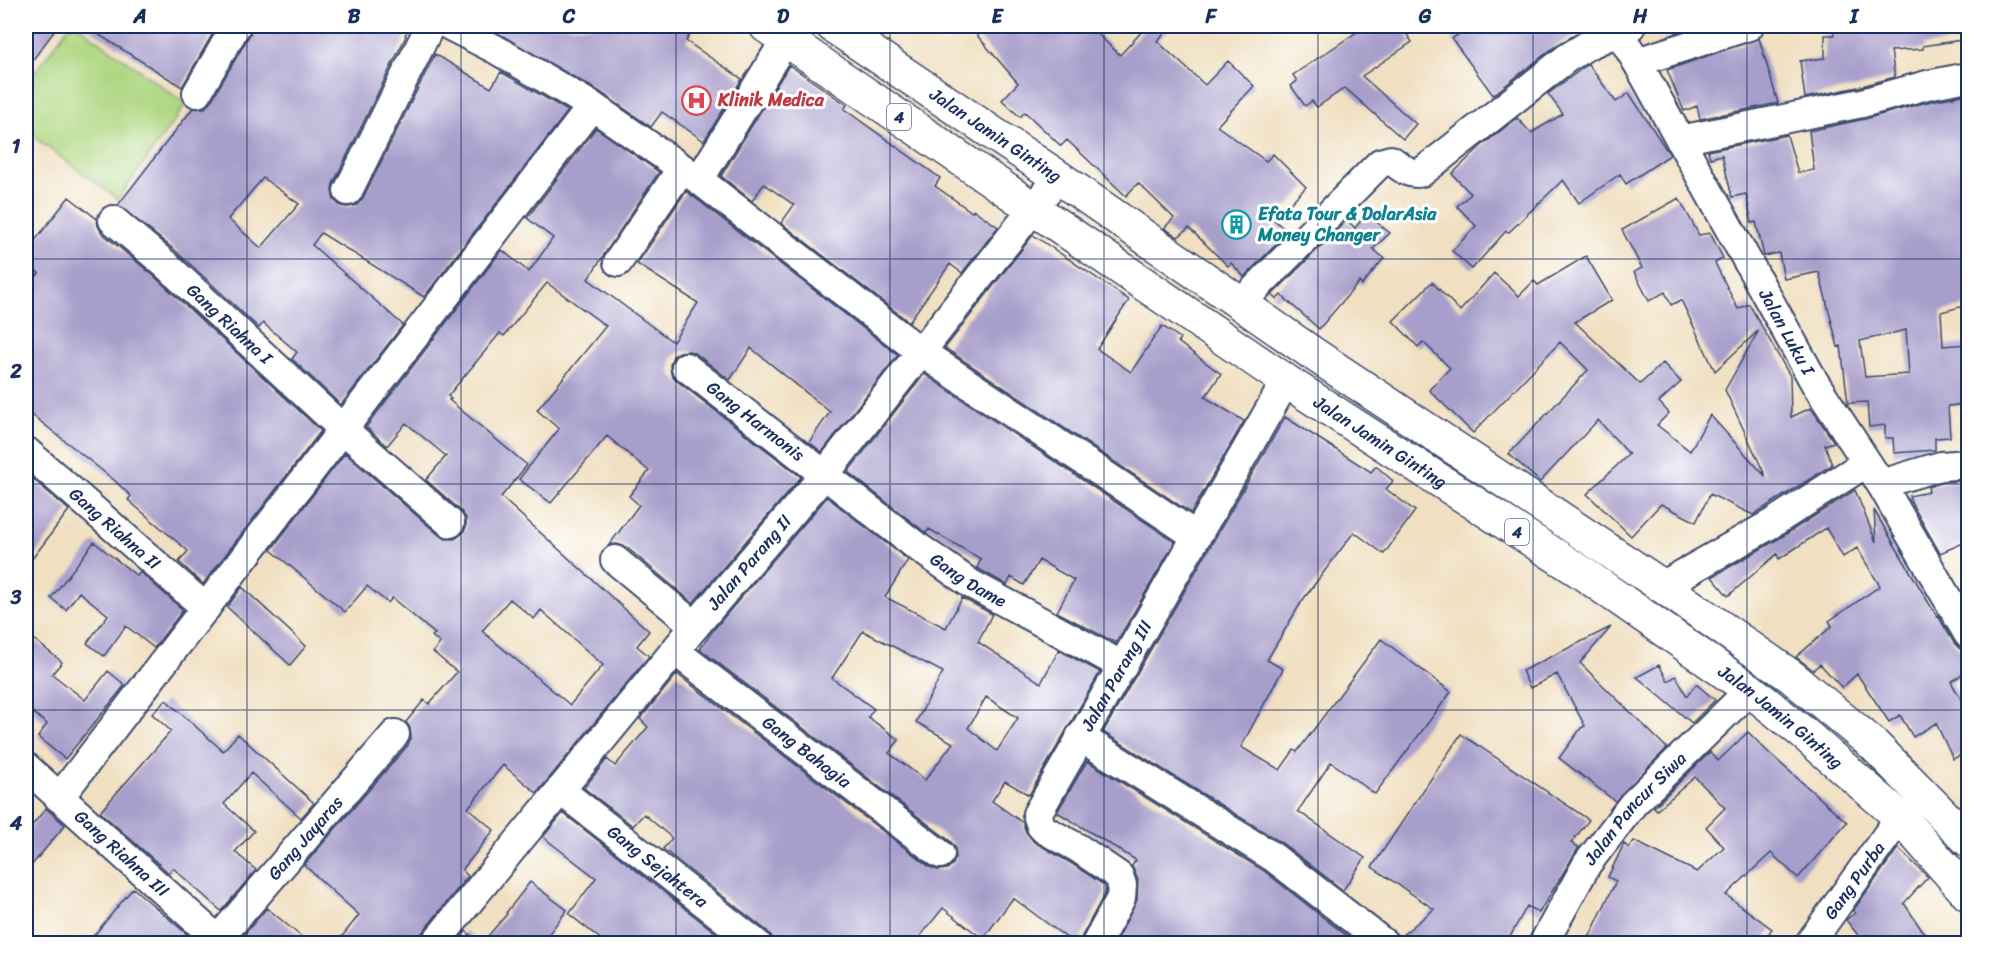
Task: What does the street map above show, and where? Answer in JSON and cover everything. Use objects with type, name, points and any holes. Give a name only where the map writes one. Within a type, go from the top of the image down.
[{"type":"highway","name":"Jalan Jamin Ginting","points":[[833,26],[1058,177],[1240,304],[1662,586],[1791,677],[1874,745],[1968,840]]},
{"type":"highway","name":"Jalan Jamin Ginting","points":[[776,32],[1286,381],[1581,572],[1749,690],[1802,732],[1900,817],[1968,894]]},
{"type":"street","points":[[197,93],[236,26]]},
{"type":"street","points":[[348,191],[430,26]]},
{"type":"street","points":[[450,26],[495,49],[592,106],[691,174],[921,352],[1196,536]]},
{"type":"street","points":[[1637,62],[1749,26]]},
{"type":"street","points":[[1240,304],[1380,163],[1392,160],[1408,172],[1415,174],[1422,172],[1567,58],[1621,27]]},
{"type":"street","name":"Jalan Luku I","points":[[1621,27],[1637,62],[1815,383],[1874,473],[1968,634]]},
{"type":"street","points":[[618,262],[691,174],[776,32]]},
{"type":"street","points":[[1680,140],[1862,103],[1926,85],[1968,77]]},
{"type":"street","points":[[60,798],[592,106]]},
{"type":"street","name":"Jalan Parang II","points":[[434,944],[695,626],[825,474],[1058,177]]},
{"type":"street","name":"Gang Riahna I","points":[[113,220],[165,264],[344,430],[450,523]]},
{"type":"street","name":"Gang Harmonis","points":[[686,367],[825,474]]},
{"type":"street","name":"Jalan Parang III","points":[[1096,944],[1121,898],[1122,885],[1119,876],[1078,848],[1045,830],[1037,814],[1286,381]]},
{"type":"street","name":"Gang Riahna II","points":[[26,451],[206,608]]},
{"type":"street","points":[[1662,586],[1771,524],[1874,473],[1968,464]]},
{"type":"street","name":"Gang Dame","points":[[825,474],[915,545],[971,584],[1123,666]]},
{"type":"street","points":[[615,560],[695,626]]},
{"type":"street","name":"Gang Bahagia","points":[[675,651],[940,854]]},
{"type":"street","name":"Jalan Pancur Siwa","points":[[1543,944],[1587,864],[1633,804],[1749,690]]},
{"type":"street","name":"Gang Jayaras","points":[[215,941],[395,734]]},
{"type":"street","points":[[1080,737],[1274,857],[1385,944]]},
{"type":"street","name":"Gang Riahna III","points":[[26,767],[215,941]]},
{"type":"street","name":"Gang Sejahtera","points":[[560,790],[757,944]]},
{"type":"street","name":"Gang Purba","points":[[1809,944],[1900,817]]},
{"type":"green space","points":[[69,26],[78,26],[186,104],[118,199],[26,131],[26,85]]},
{"type":"building","points":[[26,26],[58,26],[26,69]]},
{"type":"building","points":[[85,26],[217,26],[182,87]]},
{"type":"building","points":[[252,26],[410,26],[333,184],[334,200],[341,206],[357,205],[363,198],[435,54],[491,88],[501,72],[568,111],[424,297],[321,233],[312,245],[403,325],[341,405],[292,359],[297,352],[263,323],[259,328],[176,251],[118,205],[193,108],[205,108],[211,101],[250,34]],"holes":[[[263,178],[299,204],[261,248],[228,219]]]},
{"type":"building","points":[[485,26],[696,26],[686,41],[742,79],[704,141],[662,112],[651,127],[600,92]]},
{"type":"building","points":[[969,26],[1089,26],[1120,55],[1147,26],[1172,26],[1157,41],[1205,85],[1228,61],[1254,86],[1217,126],[1266,161],[1273,154],[1306,187],[1274,220],[1288,232],[1244,277],[1231,263],[1228,266],[1189,228],[1178,237],[1164,228],[1174,218],[1138,183],[1126,196],[1067,140],[1061,146],[1025,112],[1020,117],[1002,100],[1018,83]]},
{"type":"building","points":[[1366,26],[1401,26],[1412,42],[1362,76],[1416,124],[1403,139],[1345,88],[1317,107],[1312,101],[1305,106],[1291,86],[1297,81],[1293,75]]},
{"type":"building","points":[[1470,26],[1591,26],[1557,45],[1493,95],[1452,39]]},
{"type":"building","points":[[1674,26],[1697,26],[1676,32]]},
{"type":"building","points":[[1833,26],[1968,26],[1968,39],[1923,46],[1923,49],[1891,51],[1895,77],[1805,98],[1800,61],[1825,58],[1825,35],[1834,35]]},
{"type":"building","points":[[1759,38],[1778,103],[1700,119],[1697,106],[1684,111],[1667,70]]},
{"type":"building","points":[[1588,64],[1616,102],[1629,93],[1670,155],[1626,184],[1620,174],[1579,203],[1563,180],[1508,233],[1506,231],[1472,269],[1452,251],[1476,226],[1457,206],[1471,194],[1452,174],[1480,147],[1517,118],[1531,133],[1563,114],[1548,94]]},
{"type":"building","points":[[789,65],[847,105],[844,109],[940,178],[935,186],[998,227],[962,273],[950,264],[909,322],[781,223],[794,205],[764,184],[752,201],[721,176]]},
{"type":"building","points":[[1968,94],[1968,305],[1941,312],[1943,346],[1968,344],[1968,404],[1948,406],[1950,437],[1935,438],[1935,450],[1894,453],[1893,438],[1885,438],[1885,425],[1869,427],[1867,402],[1848,403],[1841,346],[1838,347],[1819,272],[1784,279],[1779,253],[1764,256],[1756,222],[1752,223],[1746,194],[1732,197],[1722,155],[1710,158],[1708,151],[1787,135],[1798,173],[1814,170],[1809,131]],"holes":[[[1906,330],[1909,374],[1865,377],[1860,341]]]},
{"type":"building","points":[[596,128],[659,172],[588,279],[673,342],[698,303],[637,264],[686,191],[898,355],[822,452],[809,442],[830,412],[751,348],[730,380],[689,351],[673,356],[670,365],[671,374],[676,380],[801,477],[693,603],[626,547],[617,544],[609,545],[639,505],[629,496],[649,471],[607,436],[551,503],[519,479],[559,429],[537,410],[606,326],[547,283],[504,336],[500,333],[448,396],[451,399],[449,400],[527,465],[501,497],[649,631],[637,646],[649,656],[537,793],[503,765],[468,808],[494,830],[462,870],[468,876],[421,934],[418,944],[336,944],[359,915],[304,865],[408,745],[411,736],[406,722],[424,700],[429,704],[457,672],[433,652],[440,643],[432,636],[435,634],[392,598],[388,603],[367,586],[345,612],[271,550],[345,453],[439,535],[446,539],[455,539],[463,533],[466,518],[426,480],[446,456],[406,423],[387,446],[366,427],[502,250],[529,272],[553,238],[527,218]],"holes":[[[510,599],[534,619],[541,610],[603,665],[570,705],[482,631]]]},
{"type":"building","points":[[69,197],[97,219],[102,233],[154,276],[321,431],[203,584],[179,562],[188,551],[128,500],[131,496],[114,480],[26,410],[26,290],[39,273],[26,262],[26,252]]},
{"type":"building","points":[[1679,198],[1699,235],[1710,233],[1723,258],[1715,263],[1738,309],[1749,304],[1790,376],[1791,417],[1811,408],[1834,442],[1825,445],[1832,465],[1753,515],[1710,494],[1696,522],[1661,504],[1631,536],[1587,494],[1629,454],[1598,420],[1540,482],[1509,454],[1588,370],[1560,342],[1473,433],[1429,390],[1450,368],[1423,342],[1418,347],[1393,321],[1432,282],[1460,311],[1494,273],[1519,296],[1534,281],[1538,285],[1586,256],[1612,300],[1575,322],[1640,384],[1663,363],[1681,382],[1659,402],[1669,413],[1657,425],[1690,451],[1710,415],[1766,477],[1725,390],[1759,330],[1715,371],[1681,300],[1671,305],[1665,292],[1649,301],[1634,272],[1642,268],[1622,230]]},
{"type":"building","points":[[1366,214],[1390,233],[1373,249],[1384,258],[1362,285],[1359,282],[1319,329],[1281,295],[1277,299],[1272,295],[1347,220],[1355,228]]},
{"type":"building","points":[[1033,235],[1129,300],[1097,349],[1131,372],[1162,326],[1180,338],[1178,342],[1221,374],[1205,397],[1244,421],[1191,513],[945,348]]},
{"type":"building","points":[[924,374],[1175,542],[1116,643],[1057,612],[1074,580],[1039,560],[1024,585],[1011,577],[1007,585],[977,568],[981,559],[929,529],[926,533],[848,472]]},
{"type":"building","points":[[1285,417],[1371,472],[1376,466],[1393,481],[1386,489],[1415,511],[1384,554],[1354,532],[1302,601],[1267,660],[1283,669],[1241,747],[1280,770],[1294,750],[1297,752],[1381,639],[1451,692],[1375,794],[1331,762],[1298,811],[1365,858],[1343,890],[1282,843],[1103,732]]},
{"type":"building","points":[[27,474],[69,510],[26,567],[26,476]]},
{"type":"building","points":[[1968,481],[1968,541],[1940,553],[1909,496],[1929,492],[1928,487],[1944,482]]},
{"type":"building","points":[[1855,490],[1876,542],[1874,510],[1954,643],[1960,649],[1968,650],[1968,670],[1951,682],[1968,711],[1968,752],[1953,759],[1936,723],[1913,737],[1900,715],[1889,722],[1857,674],[1842,688],[1820,664],[1813,670],[1796,657],[1832,626],[1829,621],[1880,586],[1857,548],[1843,557],[1826,528],[1779,559],[1777,554],[1728,596],[1712,577],[1780,538]]},
{"type":"building","points":[[827,497],[908,560],[885,597],[946,628],[962,598],[992,614],[978,642],[1041,683],[1059,650],[1100,672],[1029,795],[1005,781],[992,801],[1023,823],[1026,832],[1034,842],[1105,886],[1105,893],[1080,944],[1075,944],[1013,898],[983,939],[943,908],[914,944],[773,944],[772,937],[767,931],[663,849],[672,838],[644,814],[633,826],[584,788],[607,759],[615,766],[648,727],[640,719],[677,674],[930,867],[938,870],[947,869],[953,864],[956,856],[955,847],[950,841],[700,649],[714,629]],"holes":[[[863,631],[943,672],[916,722],[953,743],[925,780],[889,753],[899,740],[868,717],[874,709],[832,678]],[[986,697],[1018,718],[997,751],[968,728]]]},
{"type":"building","points":[[94,542],[137,576],[140,572],[183,610],[154,648],[126,626],[104,656],[87,643],[108,615],[79,592],[66,610],[51,598]]},
{"type":"building","points":[[242,587],[306,646],[290,665],[227,607]]},
{"type":"building","points":[[1611,627],[1580,663],[1667,748],[1615,801],[1559,758],[1581,728],[1585,726],[1557,674],[1530,688],[1522,671]]},
{"type":"building","points":[[26,633],[62,662],[52,674],[85,700],[108,671],[125,685],[65,759],[38,737],[47,724],[26,707]]},
{"type":"building","points":[[1659,665],[1668,681],[1676,676],[1687,696],[1696,684],[1715,700],[1692,723],[1637,677]]},
{"type":"building","points":[[166,700],[223,751],[238,734],[314,803],[301,818],[251,773],[224,804],[254,831],[235,852],[256,870],[221,911],[173,868],[169,873],[100,812],[171,731],[152,714]]},
{"type":"building","points":[[1748,732],[1847,822],[1798,878],[1771,853],[1726,895],[1772,929],[1761,944],[1586,944],[1616,881],[1608,877],[1624,844],[1629,848],[1634,841],[1697,872],[1724,847],[1706,827],[1725,808],[1695,777],[1657,810],[1654,807],[1710,752],[1718,761]]},
{"type":"building","points":[[1461,734],[1589,820],[1571,843],[1579,847],[1539,913],[1527,906],[1506,944],[1401,944],[1400,937],[1434,909],[1372,867]]},
{"type":"building","points":[[1087,761],[1264,871],[1357,944],[1115,944],[1137,900],[1138,880],[1132,866],[1136,860],[1057,812]]},
{"type":"building","points":[[46,808],[65,825],[26,872],[26,833]]},
{"type":"building","points":[[563,813],[730,944],[607,944],[569,914],[596,878],[543,837]]},
{"type":"building","points":[[1898,848],[1928,877],[1904,903],[1931,944],[1865,944],[1846,920],[1855,913],[1853,911]]},
{"type":"building","points":[[530,882],[567,910],[541,944],[481,944],[507,914]]},
{"type":"building","points":[[133,888],[196,942],[197,944],[87,944]]},
{"type":"building","points":[[267,908],[310,944],[236,944]]},
{"type":"building","points":[[466,931],[480,944],[456,944]]},
{"type":"place","name":"Klinik Medica","points":[[697,100]]},
{"type":"place","name":"Efata Tour & DolarAsia Money Changer","points":[[1237,224]]}]
